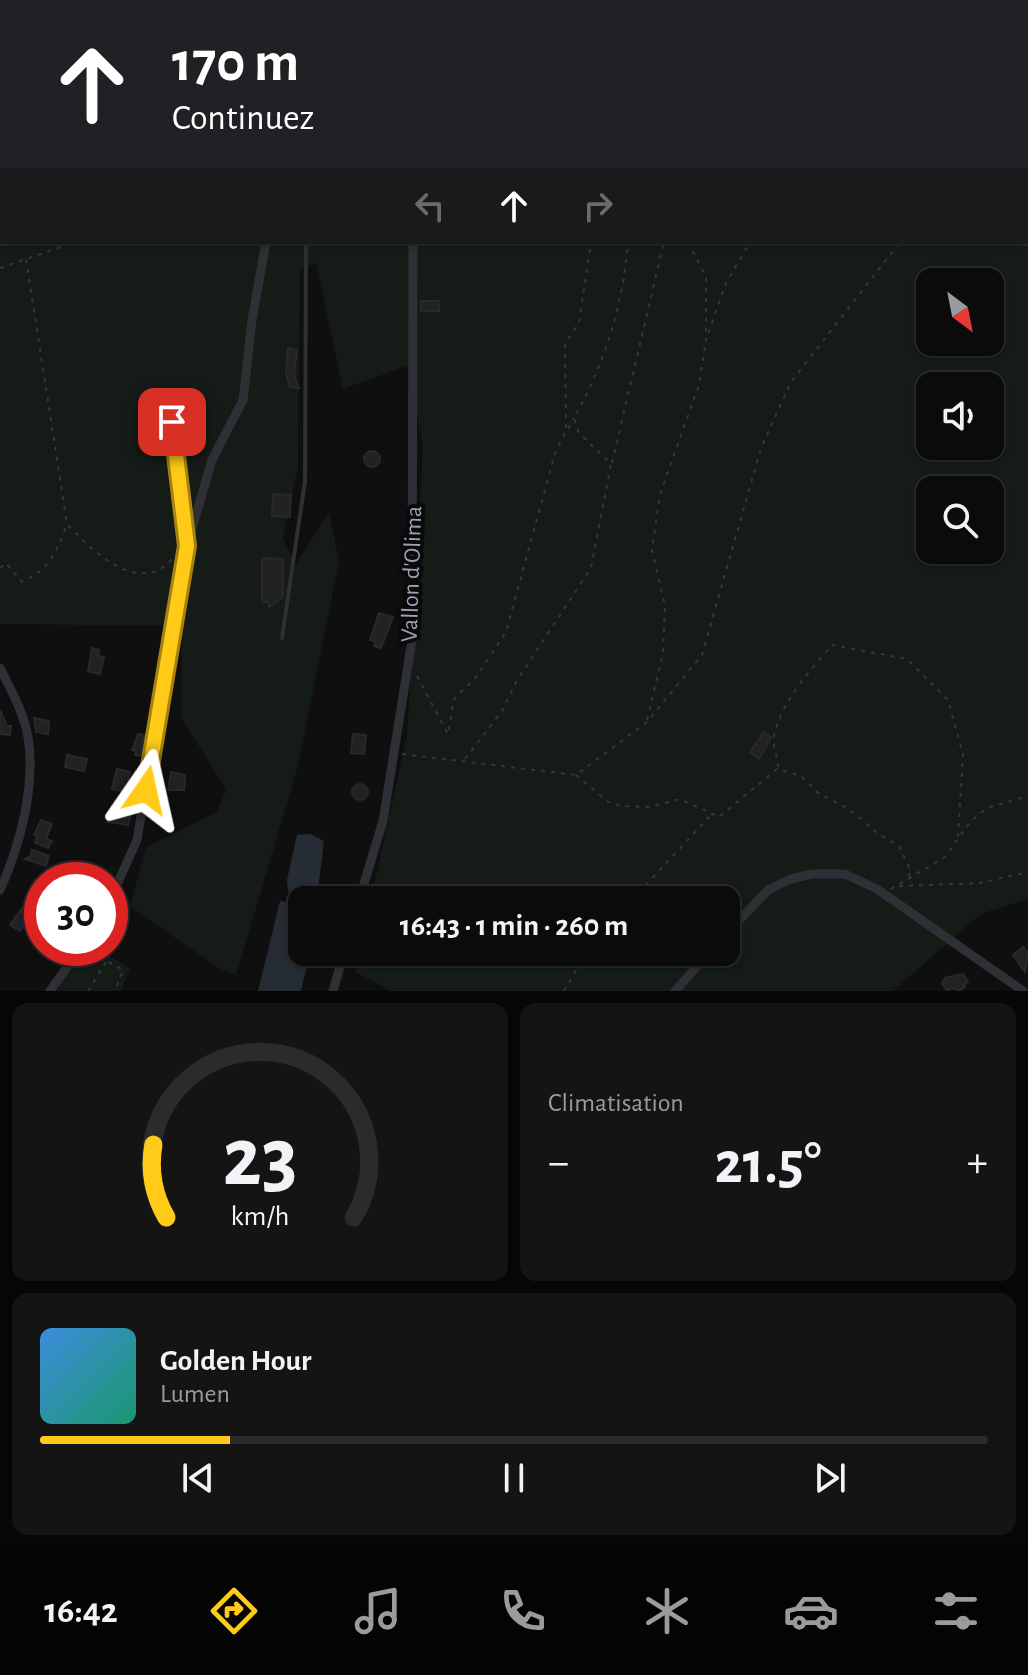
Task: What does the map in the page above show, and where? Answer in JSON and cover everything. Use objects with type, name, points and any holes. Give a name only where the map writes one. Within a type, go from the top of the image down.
[{"type":"street","points":[[127,862],[137,840],[187,546],[212,460],[243,400],[252,320],[266,244]]},
{"type":"street","name":"Vallon d'Olima","points":[[363,886],[383,821],[412,640],[415,481],[413,244]]},
{"type":"street","points":[[0,668],[16,699],[28,734],[31,767],[19,832],[0,890]]},
{"type":"street","points":[[740,919],[768,890],[791,879],[812,874],[845,874],[885,894],[1023,991]]},
{"type":"street","points":[[50,991],[72,966]]},
{"type":"street","points":[[333,991],[340,966]]},
{"type":"street","points":[[675,991],[697,966]]},
{"type":"lane","points":[[282,638],[305,481],[306,244]]},
{"type":"lane","points":[[172,422],[187,546]]},
{"type":"path","points":[[0,268],[69,244]]},
{"type":"path","points":[[566,429],[565,344],[579,323],[591,244]]},
{"type":"path","points":[[408,660],[448,734],[454,699],[476,677],[506,632],[556,450],[595,381],[626,283],[628,244]]},
{"type":"path","points":[[464,761],[502,711],[516,682],[591,568],[611,464],[664,244]]},
{"type":"path","points":[[647,722],[664,637],[665,606],[652,550],[660,494],[699,385],[706,340],[706,277],[689,244]]},
{"type":"path","points":[[706,340],[726,283],[749,244]]},
{"type":"path","points":[[576,775],[647,722],[702,655],[761,448],[791,382],[898,244]]},
{"type":"path","points":[[0,568],[6,563],[22,582],[41,574],[56,552],[67,524],[26,259]]},
{"type":"path","points":[[574,418],[579,433],[611,464]]},
{"type":"path","points":[[67,524],[90,548],[128,571],[157,571],[187,546]]},
{"type":"path","points":[[777,769],[773,738],[806,675],[832,645],[907,659],[948,700],[963,754],[958,838]]},
{"type":"path","points":[[393,753],[505,769],[576,775],[608,802],[621,806],[650,807],[680,799],[719,817],[777,769]]},
{"type":"path","points":[[777,769],[801,776],[818,793],[849,809],[899,846],[911,871],[907,880]]},
{"type":"path","points":[[885,894],[945,857],[971,821],[987,808],[1027,796]]},
{"type":"path","points":[[645,886],[712,814]]},
{"type":"path","points":[[897,886],[980,883],[1028,872]]},
{"type":"path","points":[[88,991],[104,966]]},
{"type":"path","points":[[115,991],[123,970],[116,966]]},
{"type":"path","points":[[564,991],[579,966]]},
{"type":"shaded area","points":[[0,244],[1028,244],[1028,899],[981,914],[893,991],[391,991],[355,972],[356,966],[740,966],[740,886],[374,886],[407,734],[423,446],[407,366],[343,389],[316,263],[300,270],[298,467],[283,539],[296,564],[329,512],[339,561],[297,770],[236,975],[218,968],[130,906],[146,847],[217,812],[226,789],[181,718],[182,626],[0,624]]},
{"type":"shaded area","points":[[310,834],[324,841],[318,886],[288,886],[288,891],[287,880],[297,835]]},
{"type":"shaded area","points":[[280,901],[288,902],[288,966],[307,966],[301,991],[258,991]]},
{"type":"shaded area","points":[[73,966],[130,968],[121,991],[56,991]]},
{"type":"building","points":[[421,301],[439,301],[439,311],[421,311]]},
{"type":"building","points":[[288,348],[297,350],[294,376],[299,388],[290,387],[286,374]]},
{"type":"building","points":[[171,390],[179,409],[171,413],[167,405],[161,407],[157,395]]},
{"type":"building","points":[[369,451],[375,451],[380,459],[378,465],[369,467],[364,462],[364,456]]},
{"type":"building","points":[[273,494],[291,495],[290,517],[272,516]]},
{"type":"building","points":[[262,558],[283,559],[283,597],[269,607],[268,602],[262,602]]},
{"type":"building","points":[[379,613],[393,617],[381,648],[374,646],[375,641],[370,640]]},
{"type":"building","points":[[92,648],[99,650],[98,656],[104,657],[100,674],[88,671]]},
{"type":"building","points":[[0,710],[7,726],[11,726],[10,735],[0,734]]},
{"type":"building","points":[[34,718],[49,721],[48,734],[36,732]]},
{"type":"building","points":[[764,732],[771,737],[759,759],[750,752]]},
{"type":"building","points":[[138,734],[144,735],[143,739],[146,740],[143,756],[135,755],[136,751],[132,750]]},
{"type":"building","points":[[353,734],[366,735],[364,754],[351,753]]},
{"type":"building","points":[[67,755],[87,759],[84,771],[65,767]]},
{"type":"building","points":[[117,769],[130,772],[125,792],[112,789]]},
{"type":"building","points":[[171,772],[185,775],[184,790],[168,790]]},
{"type":"building","points":[[360,784],[366,786],[366,798],[360,800],[354,798],[352,792],[354,786]]},
{"type":"building","points":[[114,808],[132,812],[128,825],[107,822],[108,813]]},
{"type":"building","points":[[41,820],[52,824],[46,839],[52,841],[48,848],[35,843],[37,836],[34,835]]},
{"type":"building","points":[[32,850],[49,856],[47,862],[25,859],[30,857]]},
{"type":"building","points":[[24,909],[24,925],[20,931],[10,925]]},
{"type":"building","points":[[1023,947],[1028,953],[1025,972],[1013,955]]},
{"type":"building","points":[[963,974],[968,982],[965,987],[959,991],[952,988],[947,991],[942,983],[945,978]]},
{"type":"route","points":[[146,790],[187,546],[172,422]]}]
